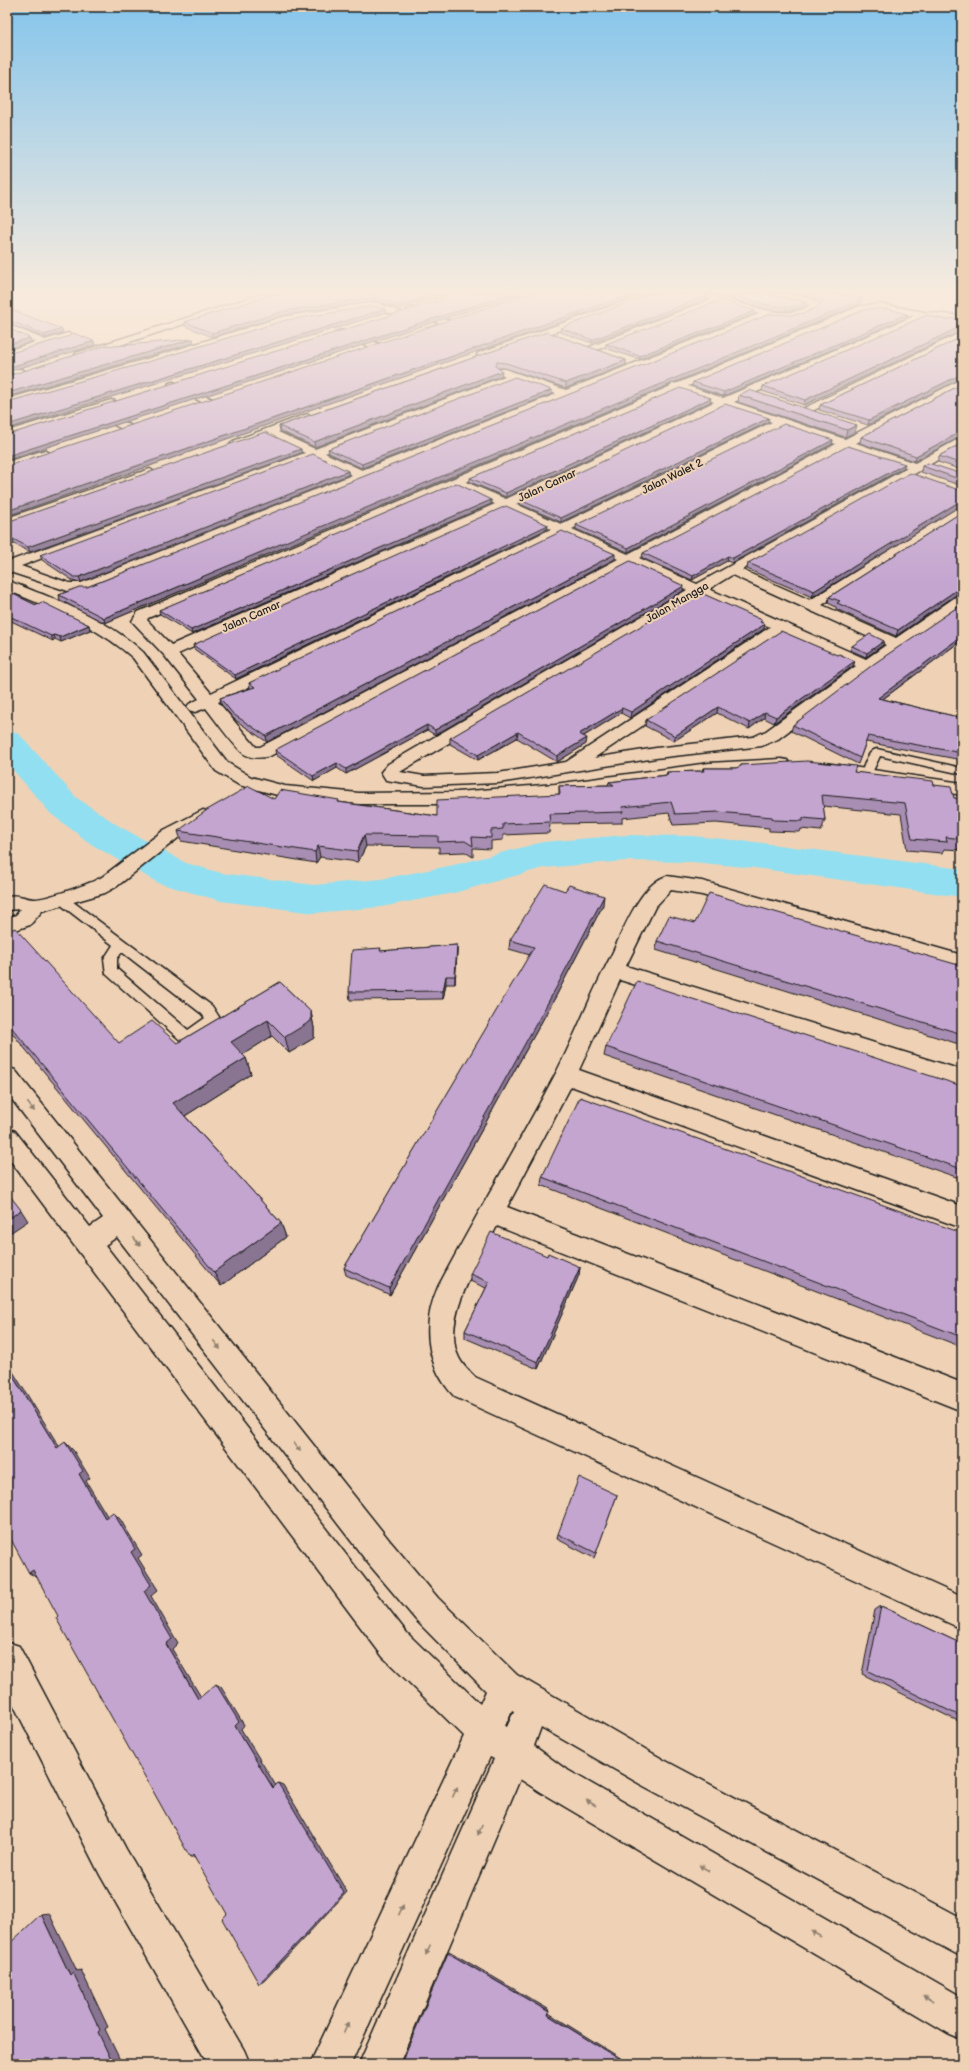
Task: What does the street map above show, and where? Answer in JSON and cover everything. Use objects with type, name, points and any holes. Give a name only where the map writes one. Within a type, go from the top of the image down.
[{"type":"street","points":[[7,394],[18,391]]},
{"type":"street","points":[[7,402],[47,391]]},
{"type":"street","points":[[183,391],[212,400],[193,406]]},
{"type":"street","points":[[8,567],[315,453],[476,391]]},
{"type":"street","points":[[556,391],[566,394]]},
{"type":"street","points":[[8,567],[68,587],[78,588],[360,474],[575,391]]},
{"type":"street","points":[[665,391],[143,615],[139,620],[140,623],[169,652],[250,751],[255,753],[264,752],[945,391]]},
{"type":"street","points":[[690,391],[921,469]]},
{"type":"street","name":"Jalan Camar","points":[[169,652],[506,504],[724,402],[752,391]]},
{"type":"street","points":[[820,414],[802,409],[842,391]]},
{"type":"street","points":[[749,392],[763,396]]},
{"type":"street","points":[[7,435],[120,400]]},
{"type":"street","points":[[91,409],[129,426],[111,432]]},
{"type":"street","points":[[224,447],[321,413]]},
{"type":"street","name":"Jalan Walet 2","points":[[182,713],[563,530],[782,422]]},
{"type":"street","points":[[853,426],[867,431]]},
{"type":"street","points":[[269,432],[360,474]]},
{"type":"street","name":"Jalan Mangga","points":[[569,766],[498,778],[424,781],[392,776],[390,772],[394,768],[731,570],[921,469],[962,440]]},
{"type":"street","points":[[7,466],[59,449]]},
{"type":"street","points":[[7,522],[164,468]]},
{"type":"street","points":[[454,481],[867,665]]},
{"type":"street","points":[[811,606],[962,509]]},
{"type":"street","points":[[731,570],[898,644]]},
{"type":"street","points":[[7,585],[98,626],[126,642],[138,655],[222,767],[231,774],[256,785],[313,795],[355,799],[467,799],[588,786],[709,767],[749,764],[804,765],[868,773],[962,789]]},
{"type":"street","points":[[569,766],[701,747],[756,742],[772,736],[867,665],[962,599]]},
{"type":"street","points":[[569,766],[780,627]]},
{"type":"street","points":[[569,766],[588,786]]},
{"type":"street","points":[[236,797],[256,785]]},
{"type":"street","points":[[7,926],[23,920],[35,906],[98,888],[109,882],[171,834],[217,808]]},
{"type":"street","points":[[962,963],[702,888],[667,883],[653,895],[614,970],[566,1075],[490,1212],[447,1296],[444,1309],[442,1349],[444,1358],[454,1378],[465,1387],[962,1613]]},
{"type":"street","points":[[7,903],[18,901],[35,906]]},
{"type":"street","points":[[614,970],[962,1079]]},
{"type":"street","points":[[566,1075],[962,1217]]},
{"type":"street","points":[[7,1076],[379,1552],[427,1609],[519,1695],[652,1772],[962,1938]]},
{"type":"street","points":[[7,1138],[396,1645],[483,1731],[552,1780],[962,2019]]},
{"type":"street","points":[[490,1212],[962,1397]]},
{"type":"street","points":[[87,1243],[120,1220]]},
{"type":"street","points":[[7,1658],[112,1862],[230,2064]]},
{"type":"street","points":[[330,2064],[483,1731],[519,1695]]},
{"type":"street","points":[[379,2064],[514,1753],[519,1695]]},
{"type":"lane","points":[[868,773],[874,755],[878,752],[962,770]]},
{"type":"lane","points":[[60,898],[207,1010],[212,1017],[211,1021],[191,1036],[184,1035],[111,971],[109,962],[110,956],[120,944]]},
{"type":"building","points":[[47,391],[119,391],[7,425],[7,402]]},
{"type":"building","points":[[149,391],[210,391],[7,456],[7,435]]},
{"type":"building","points":[[235,391],[353,391],[7,511],[7,466]]},
{"type":"building","points":[[380,391],[450,391],[314,442],[279,426]]},
{"type":"building","points":[[480,391],[550,391],[362,464],[328,449]]},
{"type":"building","points":[[578,391],[645,391],[104,618],[59,595],[79,587],[87,587]]},
{"type":"building","points":[[674,391],[688,391],[711,398],[506,493],[470,478]]},
{"type":"building","points":[[751,391],[857,425],[847,430],[739,395]]},
{"type":"building","points":[[777,391],[825,391],[805,400]]},
{"type":"building","points":[[850,391],[928,391],[869,420],[820,405]]},
{"type":"building","points":[[949,391],[962,391],[962,431],[916,456],[861,437]]},
{"type":"building","points":[[725,404],[769,418],[561,518],[520,500]]},
{"type":"building","points":[[784,424],[833,440],[628,548],[576,525]]},
{"type":"building","points":[[265,432],[301,449],[28,547],[13,539],[7,541],[7,522]]},
{"type":"building","points":[[962,443],[962,464],[939,456]]},
{"type":"building","points":[[848,446],[905,464],[733,558],[728,556],[693,576],[643,553]]},
{"type":"building","points":[[313,454],[348,471],[79,577],[74,577],[40,555]]},
{"type":"building","points":[[928,463],[962,474],[962,480],[922,466]]},
{"type":"building","points":[[910,473],[962,491],[962,500],[814,591],[748,563]]},
{"type":"building","points":[[456,483],[491,500],[191,630],[159,610]]},
{"type":"building","points":[[506,506],[548,525],[235,675],[193,645]]},
{"type":"building","points":[[962,512],[962,589],[958,589],[898,630],[837,603],[840,601],[829,597]]},
{"type":"building","points":[[562,531],[615,554],[266,736],[233,714],[220,698],[255,687],[249,683]]},
{"type":"building","points":[[630,561],[684,586],[435,730],[427,725],[346,769],[337,763],[313,776],[275,750]]},
{"type":"building","points":[[7,591],[36,605],[42,602],[89,625],[60,637],[54,635],[51,636],[7,615]]},
{"type":"building","points":[[699,592],[762,620],[760,622],[765,624],[631,712],[622,708],[579,734],[587,738],[557,756],[518,732],[478,755],[450,738]]},
{"type":"building","points":[[962,604],[962,636],[878,698],[962,718],[962,753],[868,736],[860,758],[793,725],[875,663]]},
{"type":"building","points":[[781,631],[837,655],[839,654],[855,661],[776,717],[765,712],[750,723],[718,707],[675,736],[646,720]]},
{"type":"building","points":[[870,634],[884,641],[867,653],[852,646]]},
{"type":"building","points":[[807,761],[856,766],[854,772],[933,781],[934,785],[951,787],[954,798],[962,799],[962,839],[946,837],[947,842],[912,839],[905,803],[822,795],[825,820],[803,818],[803,821],[773,820],[772,817],[718,812],[675,814],[671,802],[622,807],[623,812],[549,814],[550,822],[503,824],[503,829],[491,830],[491,838],[472,837],[473,846],[465,841],[438,842],[438,836],[364,835],[357,851],[318,846],[315,852],[178,831],[207,810],[249,786],[274,799],[280,790],[339,800],[338,802],[437,816],[437,800],[560,794],[559,786],[614,785],[609,782],[668,775],[667,772],[704,771],[703,768],[736,768],[741,765]]},
{"type":"building","points":[[545,884],[565,891],[569,885],[604,896],[556,988],[389,1288],[344,1268],[534,947],[510,940]]},
{"type":"building","points":[[709,893],[962,966],[962,1034],[657,941],[669,916],[695,923]]},
{"type":"building","points":[[15,928],[119,1043],[152,1021],[177,1043],[280,982],[311,1012],[311,1021],[285,1037],[268,1020],[231,1042],[246,1058],[173,1103],[281,1223],[214,1272],[7,1022],[7,932]]},
{"type":"building","points":[[457,945],[455,976],[446,976],[443,991],[349,992],[352,950],[381,948],[380,951]]},
{"type":"building","points":[[637,981],[962,1086],[962,1169],[606,1047]]},
{"type":"building","points":[[580,1097],[962,1233],[962,1337],[542,1177]]},
{"type":"building","points":[[7,1192],[21,1210],[7,1220]]},
{"type":"building","points":[[491,1232],[547,1256],[548,1253],[580,1267],[538,1362],[465,1331],[489,1282],[470,1274]]},
{"type":"building","points":[[7,1367],[57,1448],[65,1442],[83,1471],[79,1474],[105,1518],[113,1512],[135,1549],[131,1552],[151,1585],[144,1591],[172,1639],[166,1644],[198,1699],[216,1684],[239,1722],[235,1726],[273,1788],[278,1783],[344,1893],[259,1984],[222,1919],[227,1914],[193,1854],[190,1857],[56,1618],[58,1616],[33,1570],[29,1573],[7,1532]]},
{"type":"building","points":[[579,1477],[617,1495],[596,1553],[558,1534]]},
{"type":"building","points":[[881,1606],[962,1644],[962,1717],[868,1671]]},
{"type":"building","points":[[41,1914],[70,1975],[73,1972],[100,2030],[98,2032],[113,2064],[7,2064],[7,1946]]},
{"type":"building","points":[[448,1953],[549,2012],[548,2015],[627,2064],[401,2064]]},
{"type":"waterway","points":[[7,741],[64,806],[105,835],[172,873],[221,887],[314,899],[381,893],[454,879],[543,855],[626,848],[692,849],[755,855],[962,883]]}]
